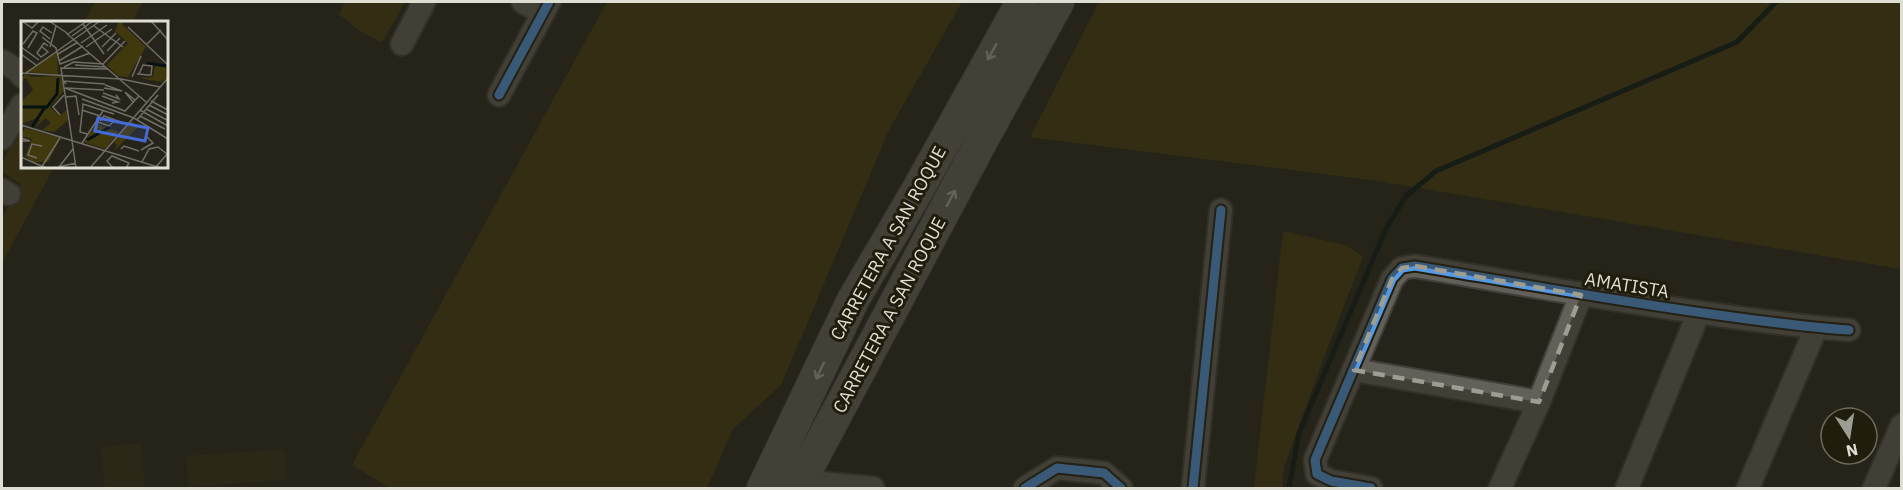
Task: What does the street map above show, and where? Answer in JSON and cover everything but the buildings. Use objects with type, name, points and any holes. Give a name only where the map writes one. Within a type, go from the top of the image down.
[{"type":"main road","name":"CARRETERA A SAN ROQUE","points":[[763,489],[854,300],[1022,2]]},
{"type":"main road","name":"CARRETERA A SAN ROQUE","points":[[799,485],[850,386],[1058,2]]},
{"type":"main road","points":[[850,386],[849,368],[859,320],[854,300],[876,295],[887,286],[907,262],[924,249]]},
{"type":"street","points":[[402,44],[424,2]]},
{"type":"street","points":[[500,95],[546,7],[523,2]]},
{"type":"street","points":[[2,61],[21,75]]},
{"type":"street","points":[[2,138],[21,107]]},
{"type":"street","points":[[1193,489],[1221,210]]},
{"type":"street","name":"AMATISTA","points":[[1354,370],[1392,279],[1402,268],[1415,266],[1581,295],[1816,328],[1849,330]]},
{"type":"street","points":[[1500,489],[1539,402],[1581,295]]},
{"type":"street","points":[[1627,489],[1699,312]]},
{"type":"street","points":[[1748,489],[1816,328]]},
{"type":"street","points":[[1371,489],[1331,481],[1317,474],[1315,460],[1354,370],[1539,402]]},
{"type":"street","points":[[1874,489],[1893,467],[1902,425]]},
{"type":"street","points":[[1025,489],[1058,468],[1104,473],[1121,489]]},
{"type":"street","points":[[799,485],[873,489]]},
{"type":"highlighted area","points":[[1415,266],[1581,295],[1539,402],[1354,370],[1392,279],[1402,268]]},
{"type":"shaded area","points":[[95,2],[143,2],[133,21],[85,21]]},
{"type":"shaded area","points":[[345,2],[405,2],[382,42],[360,31],[339,14]]},
{"type":"shaded area","points":[[607,2],[962,2],[889,130],[781,385],[733,429],[707,488],[390,488],[352,465]]},
{"type":"shaded area","points":[[1099,2],[1901,2],[1901,269],[1378,181],[1030,137]]},
{"type":"shaded area","points":[[21,123],[21,168],[53,168],[2,263],[2,218],[21,184],[2,172],[2,164]]},
{"type":"shaded area","points":[[1283,231],[1348,246],[1363,257],[1284,467],[1282,488],[1254,488]]},
{"type":"shaded area","points":[[141,443],[145,488],[105,488],[101,447]]},
{"type":"shaded area","points":[[284,449],[287,479],[189,487],[186,456]]},
{"type":"waterway","points":[[1289,488],[1299,433],[1386,229],[1406,196],[1436,171],[1737,42],[1776,2]]},
{"type":"cycle path","points":[[499,95],[549,2]]},
{"type":"cycle path","points":[[1193,488],[1221,210]]},
{"type":"cycle path","points":[[1371,488],[1331,481],[1317,474],[1315,460],[1392,279],[1402,268],[1415,266],[1680,310],[1849,330]]},
{"type":"cycle path","points":[[1025,488],[1057,468],[1104,473],[1121,488]]}]
